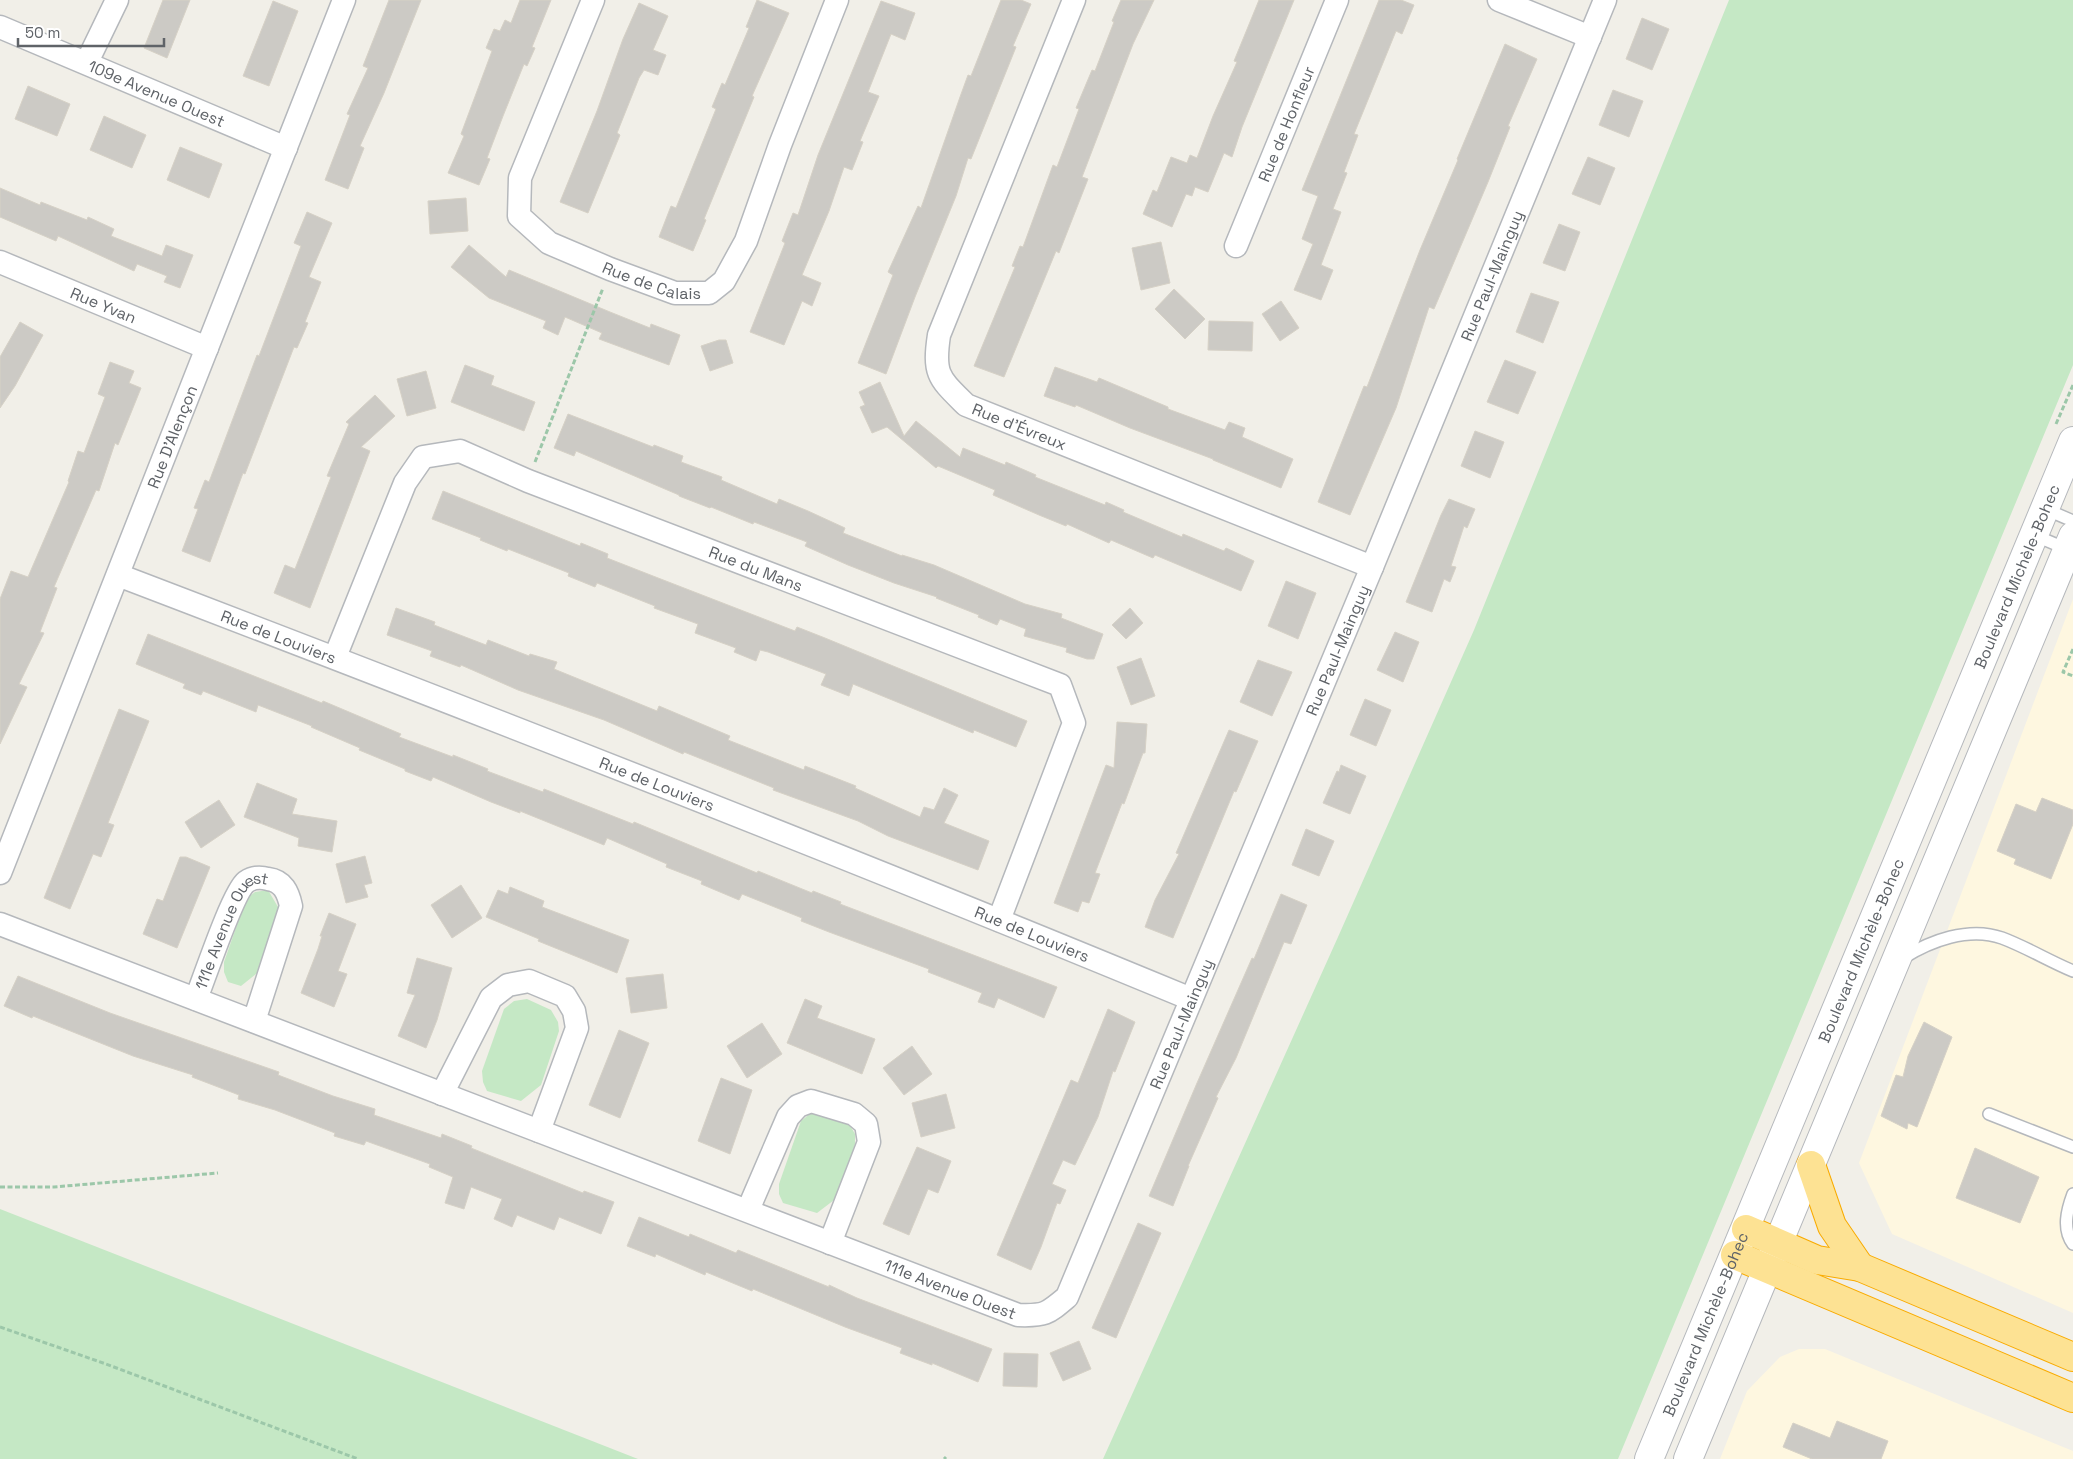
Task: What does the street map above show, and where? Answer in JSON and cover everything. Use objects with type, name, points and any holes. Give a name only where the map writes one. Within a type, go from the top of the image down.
[{"type":"highway","points":[[1811,1165],[1832,1226],[1860,1267]]},
{"type":"highway","points":[[1746,1229],[1817,1260],[1860,1267],[2073,1358]]},
{"type":"highway","points":[[1735,1255],[2073,1398]]},
{"type":"street","points":[[87,62],[117,0]]},
{"type":"street","name":"Rue D'Alençon","points":[[0,873],[344,0]]},
{"type":"street","name":"Rue de Calais","points":[[593,0],[520,178],[519,216],[549,243],[610,269],[675,293],[709,293],[724,281],[746,241],[780,145],[837,0]]},
{"type":"street","name":"Rue d'Évreux","points":[[1074,0],[939,335],[936,358],[941,380],[966,405],[1372,567]]},
{"type":"street","name":"Rue de Honfleur","points":[[1236,246],[1337,0]]},
{"type":"street","points":[[1499,0],[1590,37]]},
{"type":"street","name":"Rue Paul-Mainguy","points":[[1067,1297],[1372,567],[1605,0]]},
{"type":"street","name":"109e Avenue Ouest","points":[[0,27],[87,62],[286,148]]},
{"type":"street","name":"Rue Yvan","points":[[0,262],[207,348]]},
{"type":"street","name":"Boulevard Michèle-Bohec","points":[[1649,1459],[2073,441]]},
{"type":"street","name":"Rue du Mans","points":[[335,657],[405,483],[424,457],[460,451],[528,481],[1060,685],[1074,723],[999,920]]},
{"type":"street","points":[[1688,1459],[1894,964],[2071,546]]},
{"type":"street","name":"Rue de Louviers","points":[[118,575],[335,657],[999,920],[1191,999]]},
{"type":"street","name":"111e Avenue Ouest","points":[[196,999],[234,902],[246,882],[259,877],[276,880],[288,891],[292,906],[254,1021]]},
{"type":"street","name":"111e Avenue Ouest","points":[[0,924],[1018,1314],[1039,1316],[1050,1312],[1067,1297]]},
{"type":"street","points":[[442,1094],[491,998],[508,985],[528,980],[565,996],[574,1011],[577,1028],[540,1131]]},
{"type":"street","points":[[748,1210],[788,1117],[798,1106],[811,1101],[854,1114],[866,1124],[869,1142],[830,1243]]},
{"type":"lane","points":[[2044,509],[2073,521]]},
{"type":"lane","points":[[2034,535],[2071,546]]},
{"type":"lane","points":[[1894,964],[1927,944],[1972,935],[2001,938],[2073,971]]},
{"type":"lane","points":[[1989,1114],[2073,1147]]},
{"type":"lane","points":[[2073,1194],[2066,1211],[2069,1238],[2073,1244]]},
{"type":"path","points":[[528,481],[610,269]]},
{"type":"path","points":[[2073,649],[2063,672],[2073,676]]},
{"type":"path","points":[[0,1186],[69,1186],[218,1173]]},
{"type":"path","points":[[0,1327],[106,1364],[358,1459]]},
{"type":"shaded area","points":[[2073,599],[2073,1313],[1892,1234],[1859,1163]]},
{"type":"shaded area","points":[[1799,1349],[1825,1349],[2073,1451],[2073,1459],[1720,1459],[1747,1391],[1780,1357]]},
{"type":"green space","points":[[1729,0],[2073,0],[2073,365],[1618,1459],[1103,1459],[1474,630]]},
{"type":"green space","points":[[268,890],[278,907],[279,917],[261,970],[241,986],[228,982],[224,972],[224,962],[246,899],[255,892]]},
{"type":"green space","points":[[527,999],[551,1010],[558,1022],[559,1031],[541,1085],[521,1101],[487,1091],[483,1082],[482,1071],[504,1009],[514,1001]]},
{"type":"green space","points":[[823,1112],[848,1122],[855,1134],[855,1144],[838,1197],[817,1213],[783,1203],[779,1194],[779,1184],[801,1121],[811,1113]]},
{"type":"green space","points":[[0,1209],[638,1459],[0,1459]]},
{"type":"building","points":[[163,0],[190,0],[167,58],[144,48]]},
{"type":"building","points":[[389,0],[421,0],[384,93],[360,146],[364,148],[348,189],[325,180],[350,115],[347,114],[368,68],[363,66]]},
{"type":"building","points":[[520,0],[551,0],[532,47],[535,48],[527,66],[524,64],[503,116],[487,158],[490,159],[479,185],[448,173],[464,136],[461,134],[492,51],[486,48],[494,29],[500,31],[505,20],[511,23]]},
{"type":"building","points":[[757,0],[789,13],[752,96],[754,97],[704,219],[706,220],[693,251],[659,237],[671,206],[676,208],[716,109],[712,107],[722,83],[725,85],[749,28],[746,27]]},
{"type":"building","points":[[1001,0],[1021,0],[1031,4],[1013,46],[1016,47],[971,159],[968,158],[956,196],[886,374],[858,363],[893,275],[888,272],[918,206],[921,208],[968,75],[971,76]]},
{"type":"building","points":[[1121,0],[1154,0],[1133,44],[1082,177],[1088,179],[1059,253],[1056,251],[1004,377],[974,366],[1015,267],[1012,266],[1020,246],[1023,247],[1053,165],[1057,167],[1079,109],[1076,108],[1092,70],[1095,71]]},
{"type":"building","points":[[1259,0],[1294,0],[1242,127],[1232,157],[1224,153],[1208,192],[1195,187],[1192,196],[1186,194],[1172,227],[1143,214],[1153,190],[1157,192],[1171,157],[1187,163],[1190,155],[1197,158],[1237,62],[1234,61]]},
{"type":"building","points":[[1379,0],[1401,0],[1414,5],[1402,34],[1396,31],[1354,134],[1358,135],[1344,172],[1347,173],[1333,209],[1341,212],[1321,265],[1333,270],[1321,300],[1294,290],[1313,244],[1302,239],[1318,196],[1302,190]]},
{"type":"building","points":[[273,1],[298,11],[269,86],[243,76]]},
{"type":"building","points":[[881,1],[915,13],[905,40],[891,34],[868,92],[879,96],[860,141],[863,142],[852,170],[844,167],[829,211],[802,275],[821,283],[812,306],[802,301],[784,345],[750,332],[785,243],[782,241],[793,213],[798,215],[818,155]]},
{"type":"building","points":[[639,3],[668,16],[653,50],[666,55],[658,75],[644,70],[639,78],[617,133],[620,135],[588,213],[560,202],[597,111],[623,39]]},
{"type":"building","points":[[1642,18],[1669,29],[1652,70],[1626,59]]},
{"type":"building","points":[[1505,44],[1537,59],[1508,126],[1510,127],[1488,182],[1434,309],[1429,307],[1396,408],[1350,515],[1318,502],[1364,386],[1367,387],[1420,250]]},
{"type":"building","points":[[28,86],[70,104],[57,136],[15,119]]},
{"type":"building","points":[[1613,90],[1643,101],[1629,137],[1599,125]]},
{"type":"building","points":[[104,116],[146,135],[132,168],[90,150]]},
{"type":"building","points":[[180,147],[222,164],[209,198],[167,180]]},
{"type":"building","points":[[1588,157],[1615,168],[1600,205],[1572,194]]},
{"type":"building","points":[[0,188],[40,205],[41,202],[87,220],[88,217],[114,229],[111,236],[162,256],[166,245],[193,255],[180,288],[164,282],[167,276],[137,264],[134,271],[58,236],[56,241],[0,217]]},
{"type":"building","points":[[466,198],[468,231],[430,234],[428,201]]},
{"type":"building","points":[[307,212],[332,223],[309,277],[321,282],[305,322],[308,323],[297,348],[294,347],[245,474],[243,473],[210,562],[182,551],[198,509],[194,508],[205,480],[209,482],[301,246],[294,243]]},
{"type":"building","points":[[1559,224],[1580,232],[1565,271],[1543,263]]},
{"type":"building","points":[[1161,242],[1170,283],[1141,290],[1132,248]]},
{"type":"building","points":[[469,245],[506,277],[509,270],[650,328],[651,324],[680,335],[669,365],[599,339],[602,333],[565,317],[558,335],[543,328],[546,321],[489,298],[451,267]]},
{"type":"building","points":[[1174,289],[1205,319],[1185,339],[1155,309]]},
{"type":"building","points":[[1531,293],[1559,302],[1543,343],[1516,332]]},
{"type":"building","points":[[1281,301],[1299,328],[1280,341],[1262,314]]},
{"type":"building","points":[[1209,321],[1253,322],[1252,351],[1208,350]]},
{"type":"building","points":[[20,322],[43,335],[15,386],[0,408],[0,357]]},
{"type":"building","points":[[719,340],[726,340],[733,363],[710,371],[701,346]]},
{"type":"building","points":[[1505,360],[1536,372],[1518,414],[1487,402]]},
{"type":"building","points":[[110,362],[134,371],[129,383],[141,388],[118,445],[115,443],[99,491],[96,490],[54,587],[57,588],[40,632],[44,633],[19,684],[27,687],[0,744],[0,599],[11,571],[28,577],[69,482],[78,451],[84,453],[105,397],[98,394]]},
{"type":"building","points":[[465,365],[494,376],[491,385],[535,402],[524,431],[451,402]]},
{"type":"building","points":[[1055,367],[1097,382],[1099,378],[1168,407],[1168,409],[1225,430],[1229,422],[1245,428],[1242,437],[1293,459],[1281,488],[1076,405],[1075,407],[1044,396]]},
{"type":"building","points":[[426,371],[436,408],[407,416],[397,379]]},
{"type":"building","points":[[880,382],[904,436],[916,421],[960,457],[963,448],[1005,465],[1006,462],[1036,475],[1035,477],[1105,505],[1106,502],[1124,510],[1123,512],[1182,537],[1183,534],[1224,551],[1226,548],[1254,561],[1241,591],[1155,555],[1153,558],[1111,540],[1109,543],[993,495],[995,490],[938,466],[936,468],[887,427],[872,433],[860,407],[865,405],[859,392]]},
{"type":"building","points":[[375,395],[395,416],[361,447],[370,451],[310,608],[274,593],[285,565],[295,569],[331,477],[327,476],[349,424],[346,422]]},
{"type":"building","points":[[568,414],[653,447],[654,445],[683,456],[681,462],[722,477],[721,480],[777,504],[779,499],[808,511],[845,528],[843,533],[902,556],[934,565],[1025,604],[1062,614],[1061,618],[1103,634],[1094,659],[1087,659],[1066,652],[1067,648],[1024,636],[1026,629],[1000,619],[997,625],[937,597],[848,565],[805,546],[807,542],[679,496],[576,451],[574,456],[554,448]]},
{"type":"building","points":[[1475,431],[1504,442],[1490,478],[1461,466]]},
{"type":"building","points":[[443,491],[580,546],[581,543],[608,554],[607,558],[795,631],[797,627],[825,638],[1027,721],[1016,747],[974,730],[973,733],[853,684],[849,696],[821,685],[826,674],[768,652],[760,650],[756,661],[734,652],[736,648],[695,633],[698,624],[654,608],[655,606],[597,583],[595,587],[568,576],[569,573],[508,549],[507,551],[480,540],[481,538],[432,519]]},
{"type":"building","points":[[1449,499],[1475,509],[1467,528],[1464,526],[1451,566],[1456,567],[1450,582],[1444,579],[1432,612],[1406,602]]},
{"type":"building","points":[[1286,581],[1316,593],[1298,639],[1268,626]]},
{"type":"building","points":[[396,608],[435,622],[434,625],[486,645],[488,640],[529,656],[530,654],[557,662],[554,669],[657,711],[659,706],[730,736],[728,740],[804,770],[805,766],[856,786],[855,788],[920,817],[924,807],[934,810],[944,788],[958,795],[944,823],[989,841],[978,870],[888,836],[858,821],[773,790],[774,788],[684,752],[683,754],[604,720],[518,690],[461,665],[460,667],[430,656],[432,651],[387,635]]},
{"type":"building","points":[[1130,608],[1143,623],[1126,639],[1112,625]]},
{"type":"building","points":[[1395,632],[1419,642],[1403,682],[1377,670]]},
{"type":"building","points":[[148,634],[322,703],[323,701],[401,734],[399,737],[453,757],[453,755],[488,769],[487,771],[543,792],[544,789],[633,824],[634,822],[757,873],[758,871],[812,893],[813,891],[841,902],[840,904],[1057,987],[1044,1018],[998,998],[994,1008],[978,1002],[982,993],[928,972],[929,969],[801,921],[802,918],[742,894],[739,900],[701,884],[702,881],[666,867],[667,864],[607,838],[604,845],[520,811],[520,813],[491,802],[433,777],[431,781],[359,750],[360,748],[312,726],[258,705],[256,712],[203,691],[201,695],[183,688],[185,684],[136,664]]},
{"type":"building","points":[[1141,658],[1155,696],[1131,705],[1117,667]]},
{"type":"building","points":[[1258,660],[1292,672],[1272,716],[1240,702]]},
{"type":"building","points":[[1365,699],[1391,710],[1376,746],[1350,735]]},
{"type":"building","points":[[119,709],[149,721],[108,823],[114,825],[101,857],[93,854],[70,909],[44,898]]},
{"type":"building","points":[[1117,722],[1147,724],[1145,753],[1143,753],[1124,804],[1122,803],[1095,873],[1100,874],[1089,903],[1082,901],[1078,912],[1054,903],[1106,765],[1114,768]]},
{"type":"building","points":[[1229,730],[1258,741],[1236,792],[1234,791],[1173,938],[1145,927],[1155,900],[1179,854],[1176,853]]},
{"type":"building","points":[[1341,765],[1366,776],[1350,814],[1323,803]]},
{"type":"building","points":[[257,783],[297,799],[292,814],[337,821],[332,852],[298,846],[299,838],[244,817]]},
{"type":"building","points":[[2042,798],[2073,810],[2073,824],[2051,879],[2014,864],[2016,859],[1997,851],[2016,804],[2036,812]]},
{"type":"building","points":[[219,800],[235,825],[201,848],[185,822]]},
{"type":"building","points":[[1306,829],[1334,841],[1319,876],[1292,865]]},
{"type":"building","points":[[365,856],[372,883],[364,885],[368,897],[346,903],[336,864]]},
{"type":"building","points":[[180,857],[186,857],[210,867],[177,948],[143,934],[157,899],[163,901]]},
{"type":"building","points":[[461,885],[482,918],[452,938],[431,905]]},
{"type":"building","points":[[510,887],[544,901],[542,907],[629,940],[617,973],[538,941],[539,939],[486,917],[498,890],[508,894]]},
{"type":"building","points":[[1281,894],[1307,905],[1291,944],[1284,942],[1236,1058],[1216,1097],[1218,1098],[1188,1166],[1173,1206],[1149,1196]]},
{"type":"building","points":[[329,913],[356,924],[338,971],[347,974],[334,1007],[301,993],[318,949],[322,936],[320,936]]},
{"type":"building","points":[[417,958],[452,968],[437,1020],[426,1048],[398,1036],[415,995],[407,993]]},
{"type":"building","points":[[663,974],[667,1008],[631,1013],[626,978]]},
{"type":"building","points":[[18,976],[110,1013],[279,1072],[278,1075],[333,1096],[375,1109],[374,1115],[441,1138],[442,1134],[472,1146],[471,1148],[583,1193],[584,1191],[614,1202],[601,1234],[559,1217],[554,1230],[517,1215],[512,1227],[494,1219],[502,1199],[471,1187],[464,1209],[445,1203],[453,1177],[429,1167],[430,1164],[366,1141],[364,1145],[334,1136],[335,1133],[275,1110],[238,1099],[239,1095],[192,1077],[193,1075],[133,1056],[4,1006]]},
{"type":"building","points":[[805,999],[822,1006],[817,1018],[875,1039],[862,1074],[787,1043]]},
{"type":"building","points":[[1108,1009],[1135,1022],[1115,1072],[1113,1071],[1098,1117],[1075,1165],[1063,1160],[1052,1184],[1066,1190],[1060,1204],[1057,1203],[1031,1270],[997,1255],[1071,1080],[1078,1083]]},
{"type":"building","points":[[1924,1022],[1952,1037],[1917,1127],[1908,1123],[1907,1129],[1881,1116],[1896,1075],[1903,1077],[1908,1056]]},
{"type":"building","points":[[762,1023],[782,1054],[747,1078],[727,1046]]},
{"type":"building","points":[[619,1030],[649,1043],[620,1118],[589,1105]]},
{"type":"building","points":[[912,1046],[932,1074],[904,1095],[883,1068]]},
{"type":"building","points":[[721,1078],[752,1090],[730,1154],[698,1141]]},
{"type":"building","points":[[946,1094],[955,1128],[921,1137],[912,1103]]},
{"type":"building","points":[[917,1147],[951,1161],[938,1193],[928,1189],[909,1235],[883,1224]]},
{"type":"building","points":[[1975,1148],[2039,1177],[2020,1223],[1956,1198]]},
{"type":"building","points":[[639,1217],[689,1237],[690,1234],[736,1253],[738,1250],[829,1287],[829,1285],[857,1298],[992,1349],[978,1382],[932,1363],[932,1365],[900,1353],[902,1348],[753,1289],[752,1291],[706,1272],[705,1275],[656,1254],[655,1257],[627,1246]]},
{"type":"building","points":[[1138,1223],[1161,1233],[1116,1338],[1092,1328]]},
{"type":"building","points":[[1079,1341],[1091,1369],[1063,1381],[1050,1353]]},
{"type":"building","points":[[1004,1353],[1038,1354],[1037,1387],[1003,1386]]},
{"type":"building","points":[[1837,1421],[1888,1441],[1881,1459],[1812,1459],[1783,1447],[1793,1423],[1830,1438]]}]
